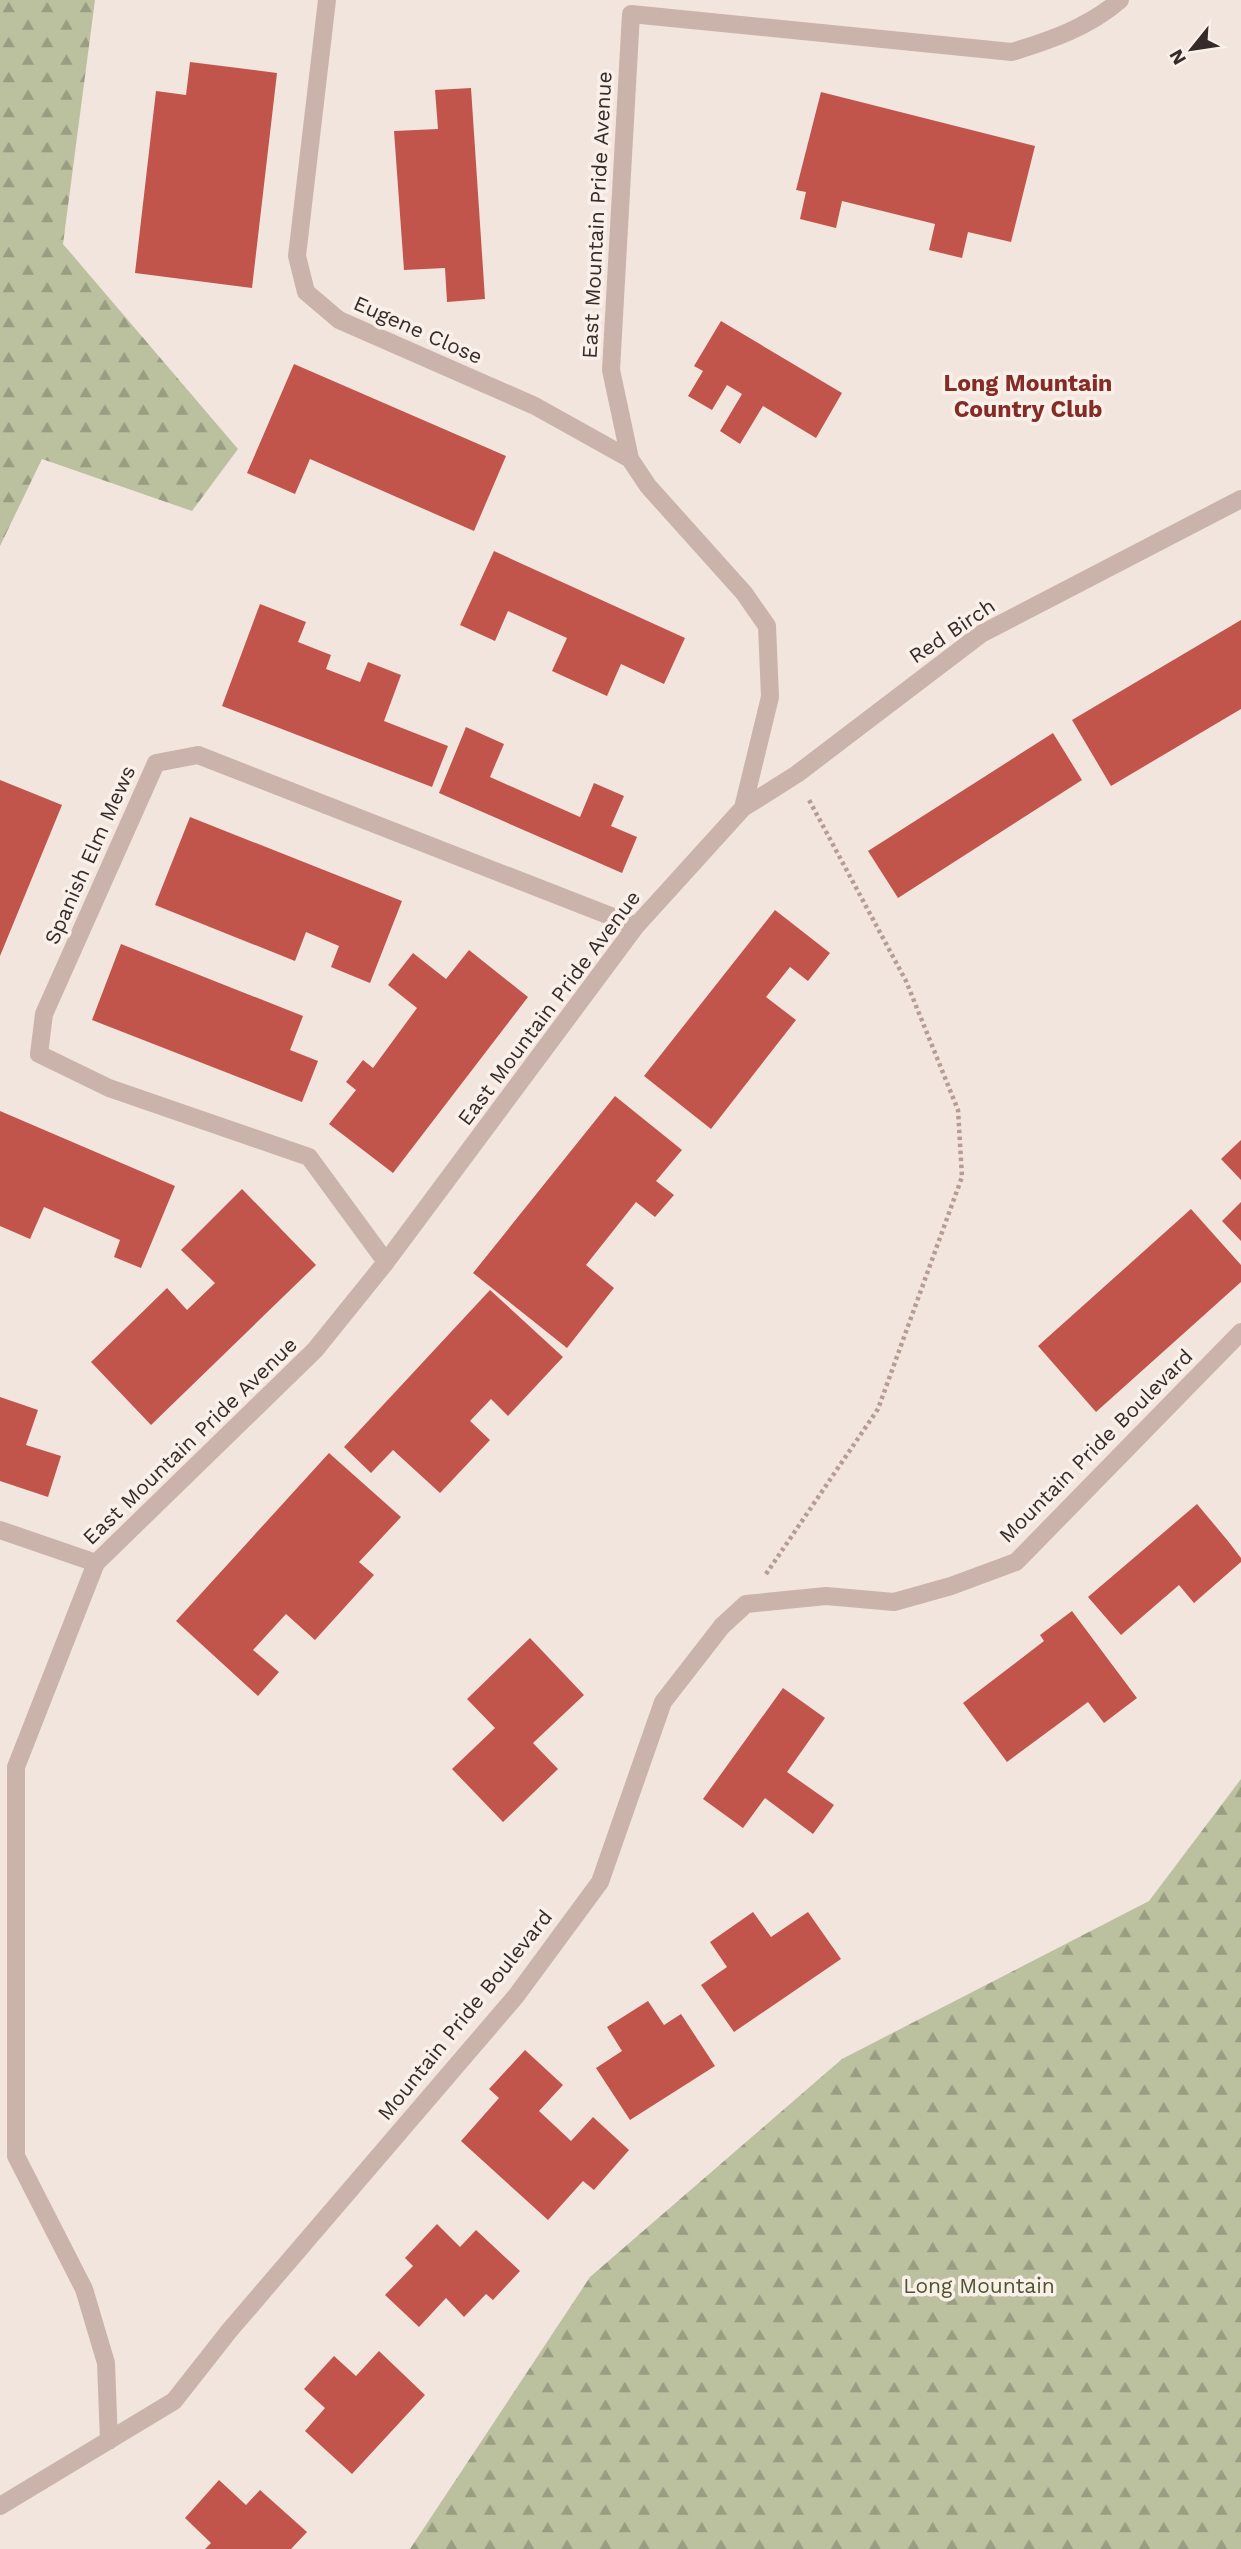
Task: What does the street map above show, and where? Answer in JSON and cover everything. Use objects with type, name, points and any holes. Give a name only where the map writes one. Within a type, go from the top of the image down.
[{"type":"street","name":"Eugene Close","points":[[327,0],[298,256],[306,292],[338,320],[535,407],[629,459]]},
{"type":"street","name":"East Mountain Pride Avenue","points":[[109,2441],[106,2363],[84,2289],[8,2153],[8,1766],[96,1563],[316,1350],[386,1262],[636,926],[743,808],[770,697],[767,626],[744,593],[648,486],[629,459],[611,370],[631,7],[1012,52],[1059,38],[1105,13],[1120,0]]},
{"type":"street","name":"Red Birch","points":[[743,808],[797,775],[981,634],[1241,499]]},
{"type":"street","name":"Spanish Elm Mews","points":[[386,1262],[309,1157],[109,1088],[39,1054],[44,1014],[156,763],[198,755],[636,926]]},
{"type":"street","name":"Mountain Pride Boulevard","points":[[0,2506],[174,2402],[229,2331],[516,1996],[600,1882],[663,1702],[722,1626],[746,1604],[826,1596],[894,1602],[951,1586],[1016,1562],[1241,1332]]},
{"type":"street","points":[[0,1530],[96,1563]]},
{"type":"path","points":[[746,1604],[878,1409],[962,1177],[958,1111],[906,981],[797,775]]},
{"type":"green space","points":[[0,0],[95,0],[63,244],[238,449],[192,511],[42,459],[0,546]]},
{"type":"green space","name":"Long Mountain","points":[[1241,1779],[1241,2549],[410,2549],[590,2277],[842,2059],[1149,1901]]},
{"type":"building","points":[[190,62],[277,73],[252,288],[135,273],[156,91],[186,95]]},
{"type":"building","points":[[471,88],[485,299],[447,302],[445,268],[404,270],[394,131],[438,129],[435,90]]},
{"type":"building","points":[[821,92],[1035,146],[1011,242],[968,232],[962,258],[929,250],[935,224],[842,201],[836,228],[800,219],[806,192],[796,190]]},
{"type":"building","points":[[721,321],[842,393],[816,438],[763,406],[740,444],[720,431],[742,394],[727,385],[712,410],[688,396],[703,371],[694,366]]},
{"type":"building","points":[[294,364],[506,456],[474,531],[310,459],[295,494],[247,473]]},
{"type":"building","points":[[494,551],[685,638],[664,684],[621,664],[607,696],[552,671],[567,638],[508,611],[495,641],[460,625]]},
{"type":"building","points":[[260,604],[306,622],[298,642],[331,655],[326,669],[360,682],[368,662],[401,675],[384,721],[448,746],[432,787],[222,706]]},
{"type":"building","points":[[1241,620],[1241,709],[1111,786],[1072,720]]},
{"type":"building","points":[[466,727],[504,744],[490,777],[580,817],[594,783],[624,796],[611,826],[637,837],[622,873],[439,793]]},
{"type":"building","points":[[1053,733],[1082,780],[898,898],[868,851]]},
{"type":"building","points":[[0,780],[62,805],[0,956]]},
{"type":"building","points":[[190,817],[402,901],[370,983],[331,967],[339,946],[306,932],[295,961],[155,905]]},
{"type":"building","points":[[775,910],[830,953],[808,981],[790,967],[766,997],[796,1020],[711,1129],[644,1076]]},
{"type":"building","points":[[121,944],[303,1016],[290,1050],[318,1061],[302,1102],[92,1020]]},
{"type":"building","points":[[469,950],[528,997],[393,1173],[329,1124],[356,1090],[346,1082],[363,1060],[373,1068],[417,1008],[388,985],[413,953],[446,979]]},
{"type":"building","points":[[615,1096],[682,1150],[656,1181],[674,1195],[655,1217],[636,1202],[586,1265],[614,1288],[567,1348],[473,1273]]},
{"type":"building","points":[[0,1111],[175,1186],[141,1268],[114,1257],[120,1240],[44,1207],[30,1239],[0,1226]]},
{"type":"building","points":[[1241,1140],[1241,1180],[1221,1159]]},
{"type":"building","points":[[242,1189],[316,1265],[151,1425],[91,1362],[167,1288],[187,1310],[215,1283],[181,1250]]},
{"type":"building","points":[[1241,1202],[1241,1241],[1222,1221]]},
{"type":"building","points":[[1191,1209],[1241,1265],[1241,1282],[1096,1412],[1038,1346]]},
{"type":"building","points":[[490,1290],[563,1357],[508,1416],[491,1399],[470,1421],[490,1440],[440,1493],[393,1450],[371,1473],[344,1447]]},
{"type":"building","points":[[0,1397],[38,1410],[26,1445],[61,1456],[48,1497],[0,1481]]},
{"type":"building","points":[[329,1453],[401,1517],[359,1562],[374,1575],[315,1640],[286,1614],[253,1650],[279,1672],[258,1696],[176,1621]]},
{"type":"building","points":[[1197,1504],[1241,1558],[1241,1562],[1194,1603],[1179,1585],[1121,1635],[1088,1597]]},
{"type":"building","points":[[1072,1611],[1137,1698],[1104,1723],[1088,1702],[1007,1762],[963,1703],[1044,1641],[1040,1635]]},
{"type":"building","points":[[530,1638],[584,1695],[533,1743],[558,1769],[503,1822],[452,1769],[495,1728],[467,1699]]},
{"type":"building","points":[[783,1688],[825,1718],[787,1772],[834,1805],[813,1834],[765,1798],[743,1828],[703,1799]]},
{"type":"building","points":[[753,1912],[771,1937],[808,1912],[841,1959],[734,2032],[701,1985],[727,1967],[710,1942]]},
{"type":"building","points":[[648,2001],[664,2025],[681,2014],[715,2066],[630,2120],[596,2068],[622,2051],[607,2027]]},
{"type":"building","points":[[525,2050],[563,2085],[539,2111],[571,2141],[593,2117],[629,2150],[594,2190],[583,2181],[548,2220],[461,2141],[499,2098],[489,2089]]},
{"type":"building","points":[[437,2224],[460,2247],[476,2230],[520,2271],[493,2300],[486,2294],[464,2317],[446,2298],[419,2327],[385,2295],[413,2266],[405,2258]]},
{"type":"building","points":[[379,2351],[425,2395],[352,2474],[305,2431],[325,2408],[304,2389],[334,2356],[356,2376]]},
{"type":"building","points":[[219,2480],[246,2505],[260,2490],[307,2532],[291,2549],[205,2549],[211,2543],[185,2518]]},
{"type":"district","name":"Long Mountain Country Club","points":[[1028,396]]}]
